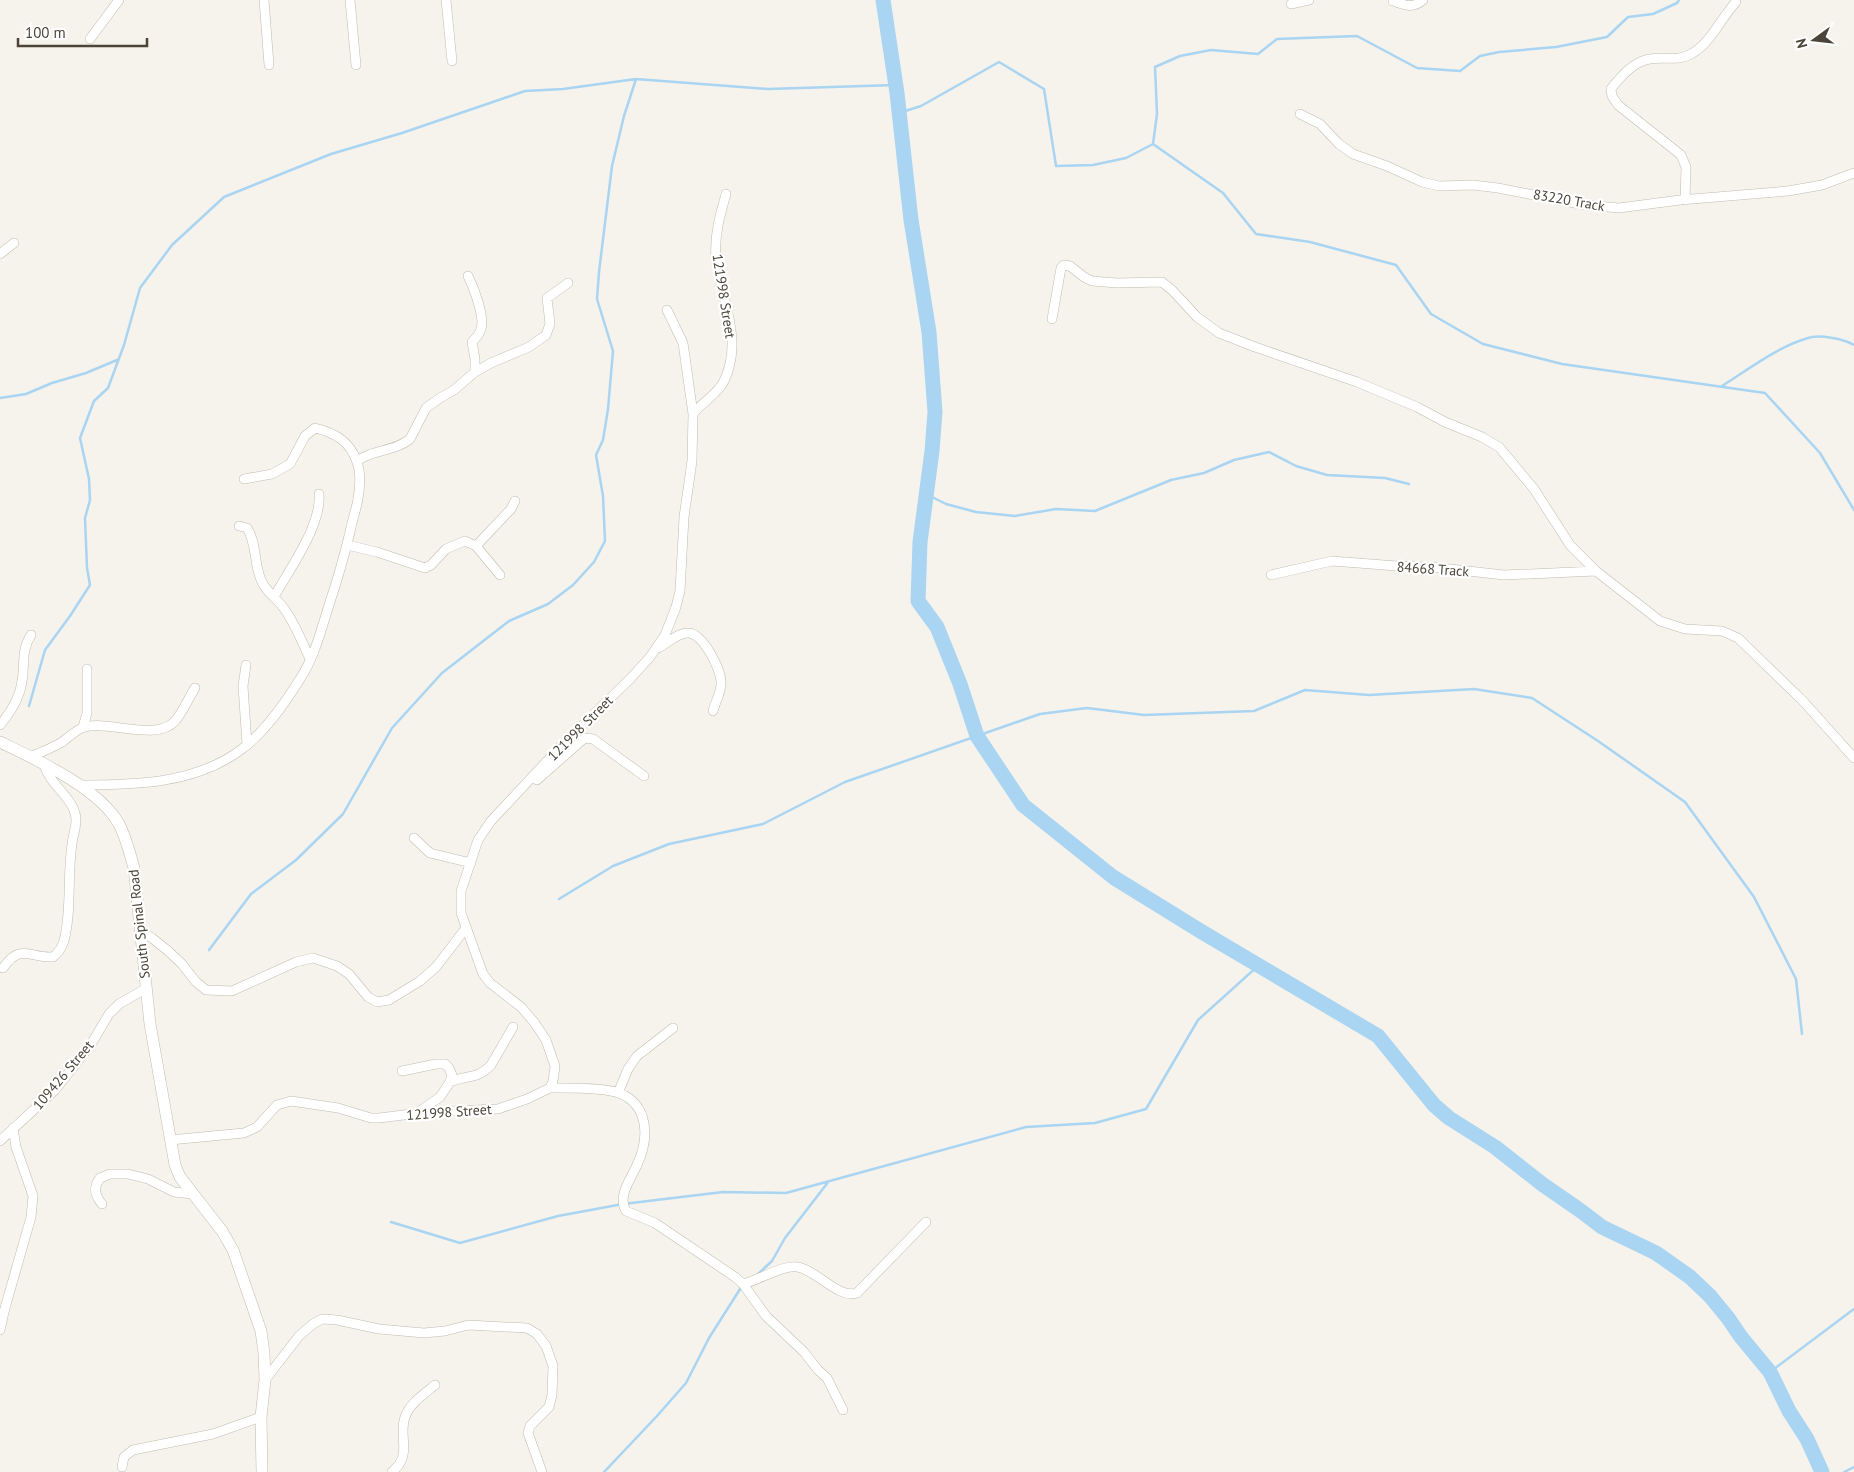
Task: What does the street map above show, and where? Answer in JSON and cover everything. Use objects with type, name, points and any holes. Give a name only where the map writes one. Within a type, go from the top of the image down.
[{"type":"street","points":[[90,39],[119,0]]},
{"type":"street","points":[[264,0],[269,65]]},
{"type":"street","points":[[350,0],[356,65]]},
{"type":"street","points":[[446,0],[452,61]]},
{"type":"street","points":[[1291,4],[1309,0]]},
{"type":"street","points":[[1393,1],[1409,6],[1416,5],[1423,0]]},
{"type":"street","points":[[1685,200],[1686,167],[1682,155],[1618,105],[1612,96],[1612,89],[1638,63],[1650,58],[1678,59],[1697,51],[1708,40],[1721,19],[1736,2]]},
{"type":"street","name":"83220 Track","points":[[1300,114],[1320,124],[1353,154],[1430,184],[1439,186],[1473,185],[1498,188],[1566,202],[1607,207],[1795,190],[1822,185],[1854,173]]},
{"type":"street","name":"121998 Street","points":[[170,1140],[248,1132],[257,1127],[277,1105],[291,1101],[338,1108],[371,1118],[395,1117],[498,1109],[527,1099],[550,1088],[555,1066],[546,1040],[521,1007],[490,983],[483,974],[461,913],[461,891],[478,840],[490,821],[562,745],[630,679],[655,649],[671,622],[680,591],[684,517],[692,461],[693,414],[717,391],[723,382],[732,355],[730,319],[716,256],[718,220],[726,194]]},
{"type":"street","points":[[0,254],[14,242]]},
{"type":"street","points":[[1052,319],[1061,268],[1064,265],[1070,266],[1084,277],[1103,283],[1162,282],[1197,317],[1219,332],[1255,347],[1357,382],[1417,407],[1454,427],[1491,442],[1506,454],[1525,477],[1570,545],[1596,571],[1660,621],[1685,629],[1722,631],[1738,638],[1803,701],[1854,758]]},
{"type":"street","points":[[468,276],[477,294],[482,322],[480,332],[472,342],[475,372]]},
{"type":"street","points":[[357,461],[364,456],[407,442],[426,408],[491,362],[529,347],[542,339],[550,328],[547,298],[568,284]]},
{"type":"street","points":[[667,310],[683,343],[693,414]]},
{"type":"street","points":[[79,785],[134,785],[188,775],[208,769],[247,745],[272,718],[300,678],[310,659],[340,574],[358,500],[360,476],[357,461],[349,446],[342,439],[335,434],[315,428],[305,436],[290,464],[272,474],[244,479]]},
{"type":"street","points":[[274,597],[304,545],[318,512],[319,494]]},
{"type":"street","points":[[476,546],[511,509],[515,501]]},
{"type":"street","points":[[239,526],[247,528],[250,532],[259,577],[263,586],[283,607],[310,659]]},
{"type":"street","points":[[347,545],[425,568],[431,565],[446,550],[465,542],[476,546],[500,575]]},
{"type":"street","name":"84668 Track","points":[[1271,575],[1332,561],[1398,566],[1432,566],[1499,575],[1596,571]]},
{"type":"street","name":"121998 Street","points":[[655,649],[676,637],[688,633],[694,634],[704,642],[719,673],[721,684],[713,710]]},
{"type":"street","points":[[0,725],[18,698],[22,680],[24,651],[26,642],[31,635]]},
{"type":"street","points":[[246,665],[243,686],[247,745]]},
{"type":"street","points":[[83,727],[86,712],[87,669]]},
{"type":"street","points":[[31,757],[60,743],[83,727],[100,725],[127,730],[141,730],[168,726],[174,722],[195,688]]},
{"type":"street","points":[[520,790],[536,780],[580,742],[588,738],[593,739],[644,776]]},
{"type":"street","name":"South Spinal Road","points":[[0,742],[31,757],[79,785],[101,802],[119,823],[134,868],[145,989],[155,1059],[170,1140]]},
{"type":"street","points":[[3,968],[14,955],[53,956],[56,955],[63,944],[69,897],[72,843],[76,820],[75,810],[52,781],[44,765]]},
{"type":"street","points":[[414,838],[430,853],[471,863]]},
{"type":"street","points":[[140,931],[167,950],[206,990],[232,991],[296,962],[313,958],[337,966],[349,974],[368,998],[377,1002],[389,1000],[420,981],[436,967],[466,928]]},
{"type":"street","name":"109426 Street","points":[[0,1141],[55,1090],[90,1046],[109,1014],[118,1004],[145,989]]},
{"type":"street","points":[[450,1082],[477,1076],[486,1070],[491,1065],[513,1027]]},
{"type":"street","points":[[618,1092],[637,1056],[672,1028]]},
{"type":"street","points":[[402,1071],[445,1064],[451,1073],[450,1082],[440,1097],[415,1114]]},
{"type":"street","points":[[550,1088],[618,1092],[629,1099],[642,1115],[646,1129],[640,1158],[623,1198],[626,1212],[655,1223],[735,1276],[766,1316],[804,1352],[827,1378],[843,1410]]},
{"type":"street","points":[[0,1330],[4,1308],[31,1217],[33,1202],[16,1147],[13,1128]]},
{"type":"street","points":[[170,1140],[175,1164],[180,1176],[222,1231],[233,1250],[261,1331],[265,1380],[261,1417],[262,1472]]},
{"type":"street","points":[[102,1204],[97,1196],[96,1185],[100,1178],[110,1174],[128,1174],[148,1179],[174,1192],[193,1194]]},
{"type":"street","points":[[743,1284],[760,1279],[783,1268],[799,1267],[818,1276],[844,1294],[852,1295],[857,1293],[926,1222]]},
{"type":"street","points":[[265,1380],[300,1336],[313,1324],[322,1319],[337,1320],[379,1329],[424,1333],[445,1331],[468,1325],[527,1328],[537,1334],[546,1346],[553,1366],[552,1395],[549,1407],[530,1426],[528,1432],[542,1472]]},
{"type":"street","points":[[392,1472],[399,1466],[404,1454],[405,1416],[417,1399],[435,1385]]},
{"type":"street","points":[[122,1466],[124,1457],[129,1451],[213,1434],[261,1417]]},
{"type":"waterway","points":[[883,0],[897,93],[911,220],[929,332],[935,412],[920,542],[918,601],[937,627],[960,684],[977,736],[1023,805],[1113,877],[1378,1036],[1434,1105],[1449,1118],[1495,1147],[1602,1227],[1656,1253],[1690,1277],[1710,1296],[1770,1372],[1789,1411],[1807,1439],[1822,1472]]},
{"type":"waterway","points":[[899,113],[921,106],[999,62],[1044,89],[1056,166],[1093,165],[1126,158],[1153,144],[1157,114],[1155,67],[1180,56],[1211,50],[1258,54],[1277,39],[1357,36],[1417,68],[1460,71],[1480,56],[1499,52],[1556,47],[1607,37],[1628,17],[1653,14],[1677,3],[1679,0]]},
{"type":"waterway","points":[[29,706],[45,650],[90,585],[87,568],[85,518],[90,500],[89,479],[80,438],[94,401],[108,388],[124,345],[140,288],[172,245],[224,197],[331,154],[402,133],[525,91],[563,89],[636,79],[768,89],[896,85]]},
{"type":"waterway","points":[[209,950],[251,894],[296,860],[343,814],[392,728],[442,673],[509,621],[548,604],[573,585],[594,562],[605,541],[603,496],[596,455],[603,440],[608,409],[613,351],[597,299],[612,166],[624,116],[636,79]]},
{"type":"waterway","points":[[1153,144],[1223,193],[1256,234],[1310,242],[1396,265],[1431,314],[1483,344],[1562,364],[1765,393],[1820,453],[1854,510]]},
{"type":"waterway","points":[[1722,386],[1774,353],[1808,338],[1831,338],[1854,345]]},
{"type":"waterway","points":[[0,398],[26,394],[117,360]]},
{"type":"waterway","points":[[926,494],[946,504],[976,512],[1015,516],[1056,509],[1095,511],[1171,480],[1204,473],[1234,460],[1269,452],[1296,466],[1327,475],[1385,478],[1409,484]]},
{"type":"waterway","points":[[559,899],[613,866],[669,844],[763,824],[845,782],[1040,714],[1087,708],[1144,715],[1254,711],[1305,690],[1369,695],[1474,689],[1532,698],[1598,741],[1685,802],[1754,897],[1796,979],[1802,1034]]},
{"type":"waterway","points":[[391,1222],[460,1243],[558,1216],[623,1204],[723,1192],[786,1193],[1026,1127],[1095,1123],[1146,1109],[1198,1020],[1259,965]]},
{"type":"waterway","points":[[757,1275],[772,1261],[785,1238],[829,1181]]},
{"type":"waterway","points":[[604,1472],[686,1383],[709,1338],[742,1286]]},
{"type":"waterway","points":[[1770,1372],[1854,1309]]},
{"type":"waterway","points":[[1844,1472],[1854,1467]]}]
